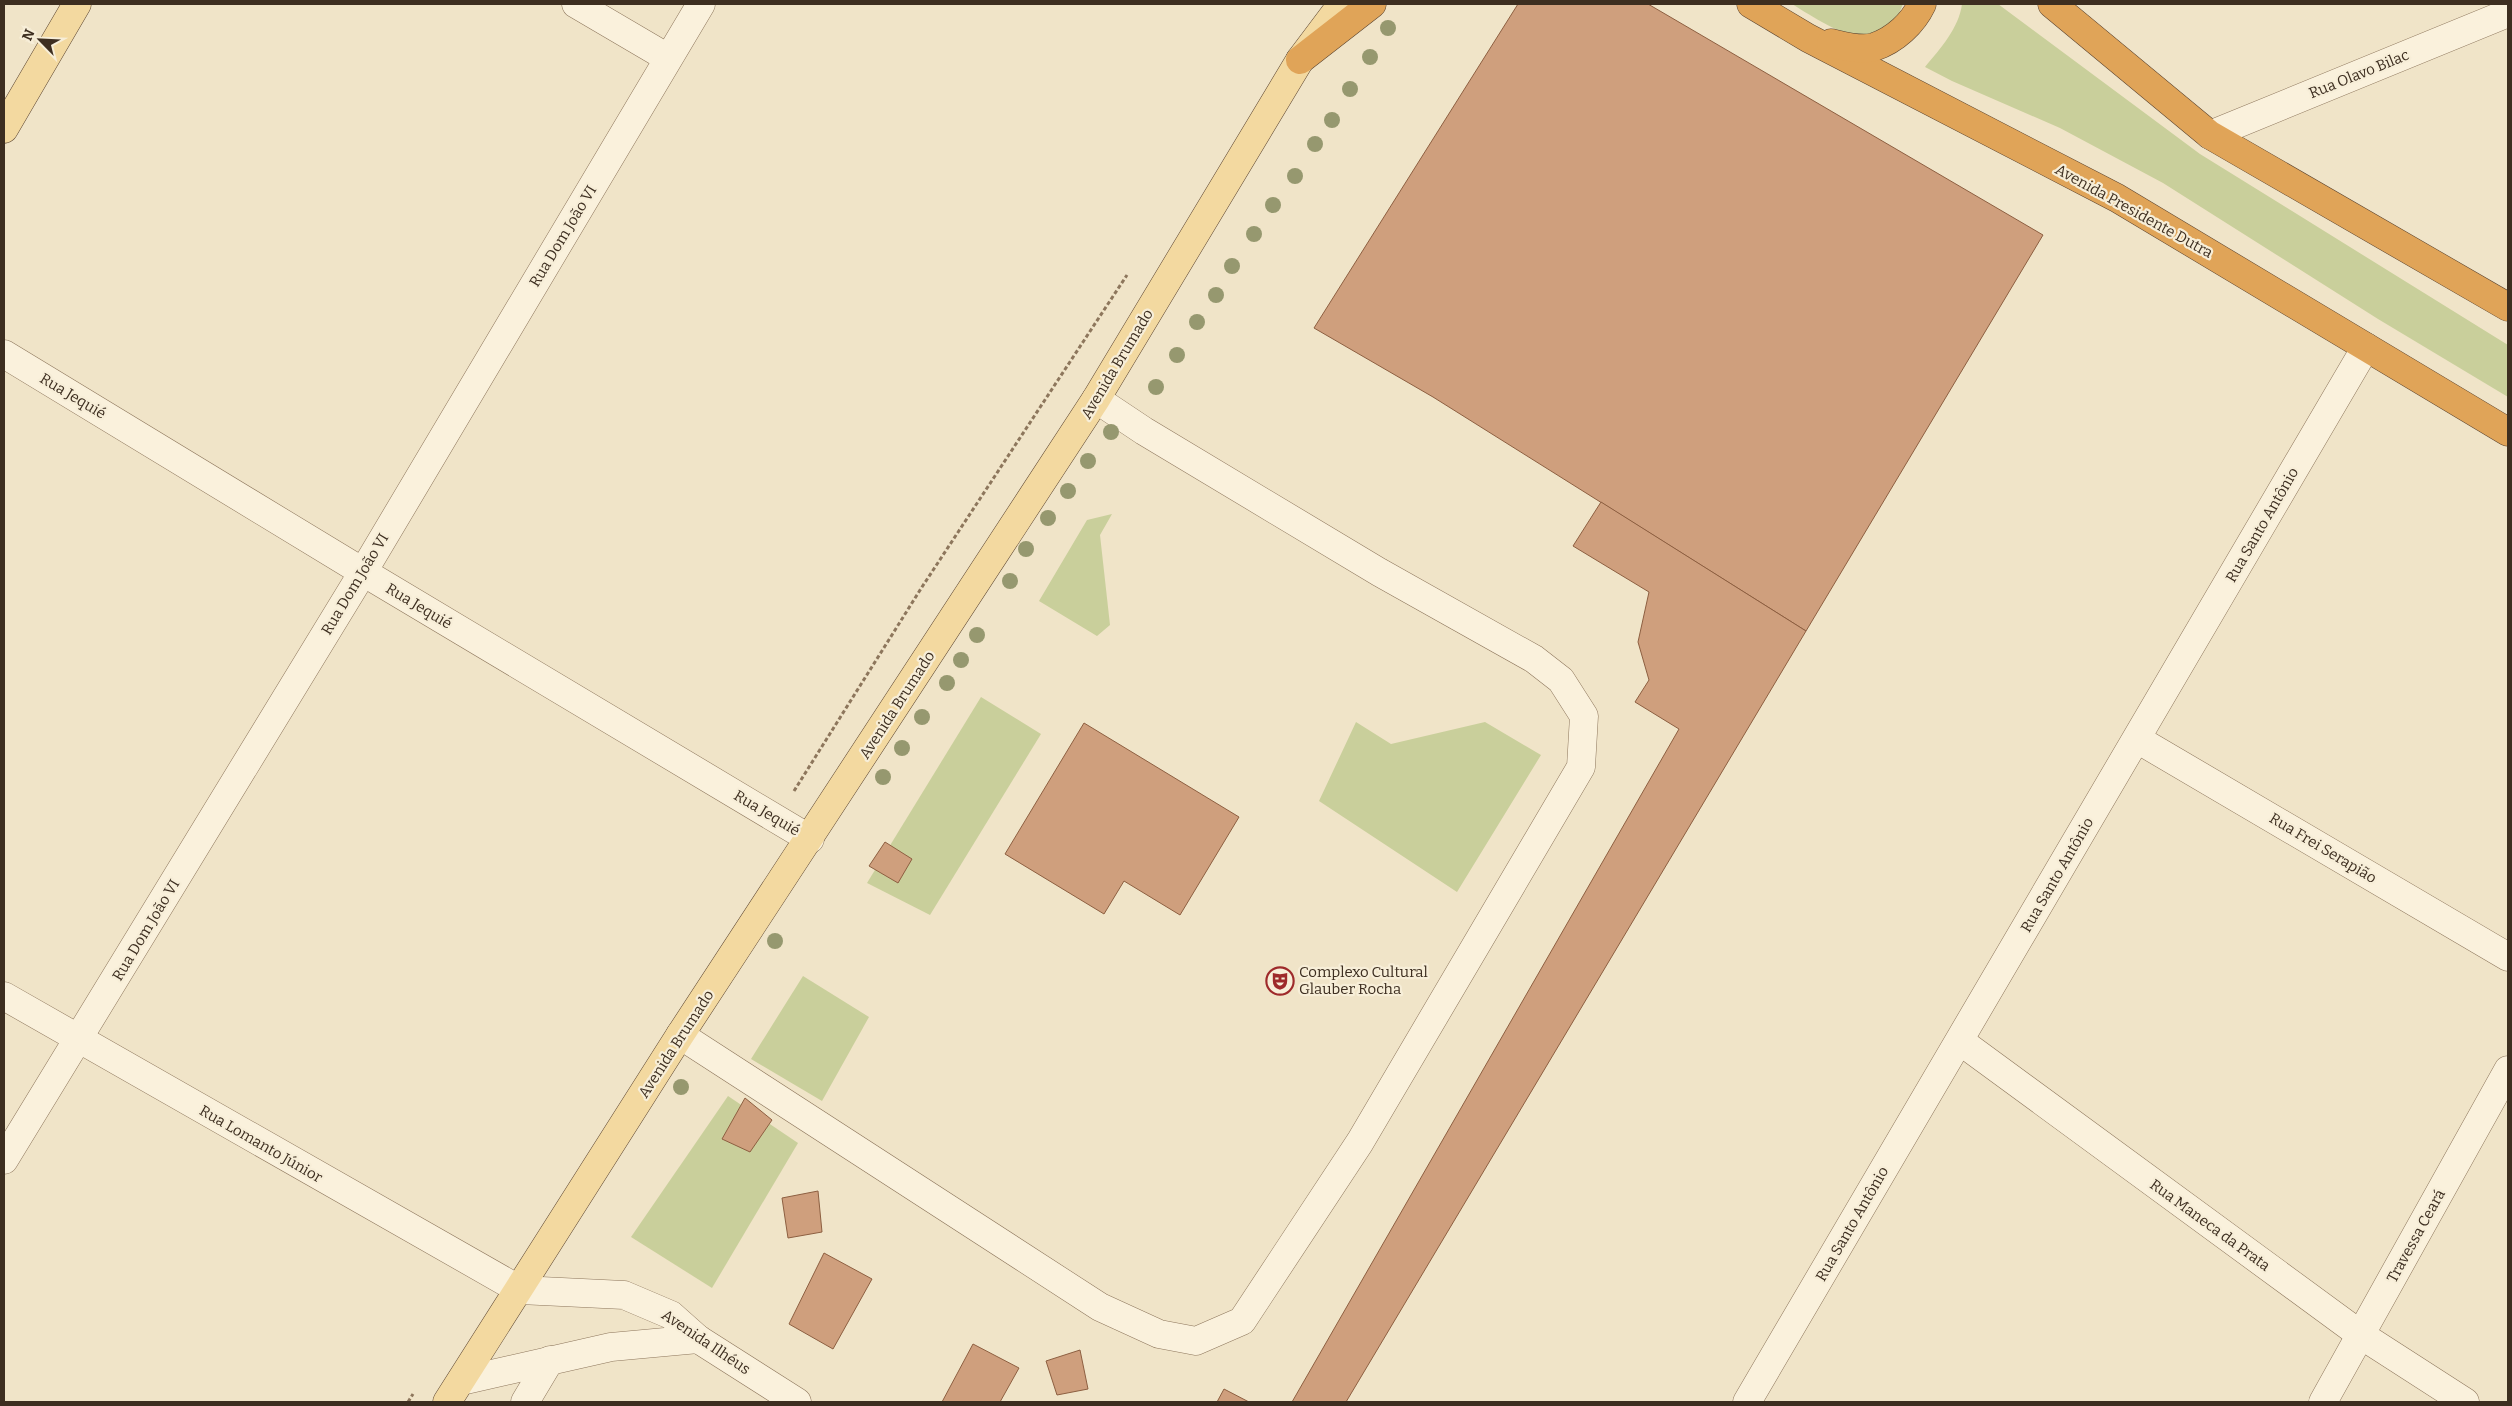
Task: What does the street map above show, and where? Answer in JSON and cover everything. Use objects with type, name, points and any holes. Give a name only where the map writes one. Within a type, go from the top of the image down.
[{"type":"highway","points":[[1300,60],[1372,4]]},
{"type":"highway","name":"Avenida Presidente Dutra","points":[[1751,4],[1808,38],[2117,198],[2508,432]]},
{"type":"highway","points":[[1808,38],[1850,48],[1873,48],[1906,28],[1917,16],[1922,4]]},
{"type":"highway","points":[[2052,4],[2210,135],[2508,307]]},
{"type":"main road","points":[[4,129],[77,4]]},
{"type":"main road","name":"Avenida Brumado","points":[[454,1392],[680,1035],[810,839],[1096,399],[1300,60],[1342,4]]},
{"type":"street","points":[[576,4],[668,58]]},
{"type":"street","name":"Rua Dom João VI","points":[[4,1160],[79,1040],[362,572],[701,4]]},
{"type":"street","name":"Rua Olavo Bilac","points":[[2210,135],[2508,13]]},
{"type":"street","name":"Rua Santo Antônio","points":[[1747,1402],[2366,347]]},
{"type":"street","name":"Rua Jequié","points":[[4,354],[362,572],[810,839]]},
{"type":"street","points":[[680,1035],[1100,1307],[1159,1334],[1196,1341],[1242,1321],[1338,1175],[1581,767],[1584,716],[1561,680],[1534,659],[1379,572],[1144,432],[1096,399]]},
{"type":"street","name":"Rua Frei Serapião","points":[[2137,739],[2508,957]]},
{"type":"street","name":"Rua Lomanto Júnior","points":[[4,996],[520,1290]]},
{"type":"street","name":"Rua Maneca da Prata","points":[[1960,1040],[2361,1335],[2465,1402]]},
{"type":"street","name":"Travessa Ceará","points":[[2323,1402],[2508,1070]]},
{"type":"street","name":"Avenida Ilhéus","points":[[520,1290],[624,1295],[671,1315],[698,1339],[797,1402]]},
{"type":"street","points":[[454,1392],[550,1360],[611,1347],[698,1339]]},
{"type":"street","points":[[525,1402],[550,1360]]},
{"type":"path","points":[[777,818],[922,588],[1131,270]]},
{"type":"path","points":[[408,1402],[418,1386]]},
{"type":"green space","points":[[1792,4],[1903,4],[1893,22],[1881,32],[1867,36],[1852,35],[1837,29],[1821,22]]},
{"type":"green space","points":[[1962,4],[1998,4],[2200,154],[2508,345],[2508,397],[2378,319],[2163,183],[2060,128],[1952,81],[1925,67],[1953,30]]},
{"type":"green space","points":[[1112,514],[1100,535],[1110,625],[1097,636],[1039,601],[1087,520]]},
{"type":"green space","points":[[981,697],[1041,734],[930,915],[867,883]]},
{"type":"green space","points":[[1356,722],[1391,744],[1485,722],[1541,755],[1457,892],[1319,801]]},
{"type":"green space","points":[[803,976],[869,1017],[822,1101],[751,1059]]},
{"type":"green space","points":[[728,1096],[798,1143],[712,1288],[631,1237]]},
{"type":"building","points":[[1518,4],[1648,4],[2043,235],[1806,631],[1433,397],[1314,328]]},
{"type":"building","points":[[1601,502],[1806,631],[1346,1402],[1292,1402],[1679,729],[1635,702],[1649,680],[1638,642],[1649,592],[1573,546]]},
{"type":"building","points":[[1084,723],[1239,817],[1180,915],[1124,881],[1104,914],[1005,854]]},
{"type":"building","points":[[885,842],[912,859],[898,883],[869,866]]},
{"type":"building","points":[[745,1098],[772,1120],[750,1152],[722,1139]]},
{"type":"building","points":[[818,1191],[822,1232],[788,1238],[782,1198]]},
{"type":"building","points":[[824,1253],[872,1279],[833,1349],[789,1324]]},
{"type":"building","points":[[973,1344],[1019,1368],[1000,1402],[942,1402]]},
{"type":"building","points":[[1080,1350],[1088,1389],[1057,1395],[1046,1361]]},
{"type":"building","points":[[1224,1389],[1249,1402],[1217,1402]]},
{"type":"place","name":"Complexo Cultural Glauber Rocha","points":[[1280,981]]}]
